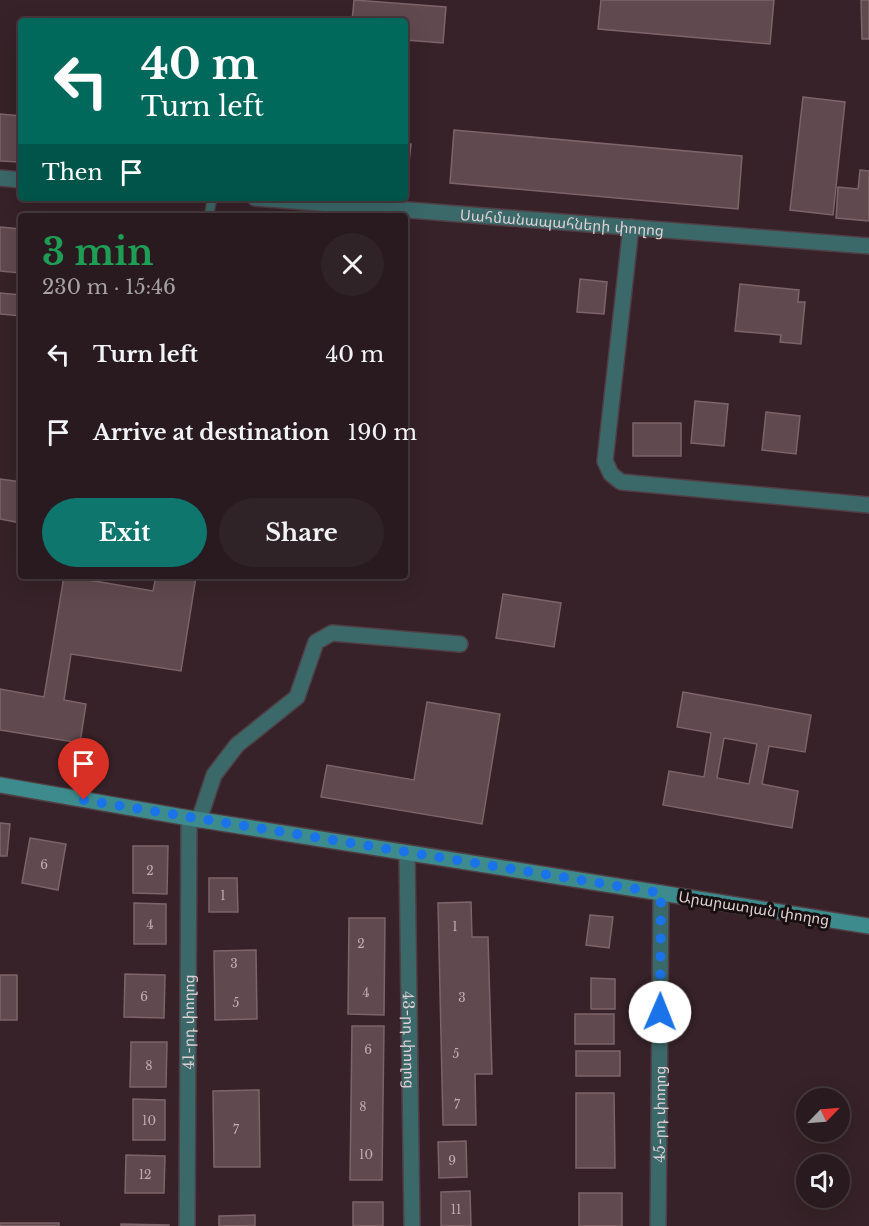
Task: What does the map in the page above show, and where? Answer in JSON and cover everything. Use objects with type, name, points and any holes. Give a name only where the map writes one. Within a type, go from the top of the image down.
[{"type":"main road","name":"Արարատյան փողոց","points":[[0,785],[407,854],[869,926]]},
{"type":"street","points":[[0,178],[18,180]]},
{"type":"street","name":"Սահմանապահների փողոց","points":[[294,201],[869,246]]},
{"type":"street","points":[[631,227],[605,461],[611,474],[621,482],[869,505]]},
{"type":"street","name":"41-րդ փողոց","points":[[187,1226],[194,819],[214,775],[237,745],[297,697],[316,642],[324,636],[332,633],[460,644]]},
{"type":"street","name":"43-րդ փողոց","points":[[407,854],[412,1226]]},
{"type":"street","name":"45-րդ փողոց","points":[[658,1226],[661,893]]},
{"type":"building","points":[[354,0],[446,7],[443,43],[408,40],[408,18],[352,18]]},
{"type":"building","points":[[601,0],[774,0],[770,44],[598,29]]},
{"type":"building","points":[[861,0],[869,0],[869,39],[862,39]]},
{"type":"building","points":[[803,97],[845,102],[833,215],[790,210]]},
{"type":"building","points":[[0,114],[18,116],[18,162],[0,161]]},
{"type":"building","points":[[454,130],[742,156],[738,209],[450,183]]},
{"type":"building","points":[[408,144],[411,144],[408,171]]},
{"type":"building","points":[[860,170],[869,171],[869,221],[836,218],[838,187],[858,189]]},
{"type":"building","points":[[0,227],[18,229],[18,273],[0,271]]},
{"type":"building","points":[[580,279],[607,282],[604,314],[577,312]]},
{"type":"building","points":[[740,284],[799,290],[798,302],[805,302],[801,344],[780,342],[781,335],[735,331]]},
{"type":"building","points":[[0,293],[18,295],[18,316],[0,314]]},
{"type":"building","points":[[695,401],[728,404],[724,446],[691,443]]},
{"type":"building","points":[[766,412],[800,416],[796,454],[762,450]]},
{"type":"building","points":[[633,423],[681,423],[681,456],[633,456]]},
{"type":"building","points":[[0,479],[18,482],[18,522],[0,519]]},
{"type":"building","points":[[64,579],[83,579],[153,591],[155,579],[196,579],[181,671],[71,654],[64,700],[86,704],[80,743],[0,730],[0,689],[44,697]]},
{"type":"building","points":[[503,594],[561,603],[554,647],[496,638]]},
{"type":"building","points":[[683,692],[811,715],[805,752],[769,746],[762,784],[798,791],[792,828],[663,805],[669,771],[704,777],[711,733],[677,727]],"holes":[[[724,738],[757,744],[749,784],[717,778]]]},
{"type":"building","points":[[427,702],[500,714],[482,824],[321,797],[327,765],[414,780]]},
{"type":"building","points":[[0,823],[10,824],[7,856],[0,856]]},
{"type":"building","points":[[30,838],[66,844],[58,890],[22,883]]},
{"type":"building","points":[[133,846],[168,846],[167,894],[133,893]]},
{"type":"building","points":[[209,878],[237,878],[238,912],[209,912]]},
{"type":"building","points":[[471,902],[472,937],[488,937],[492,1074],[475,1074],[476,1125],[443,1125],[438,903]]},
{"type":"building","points":[[134,903],[166,904],[166,944],[134,944]]},
{"type":"building","points":[[590,915],[613,917],[609,948],[586,945]]},
{"type":"building","points":[[349,918],[385,918],[384,1015],[348,1014]]},
{"type":"building","points":[[256,950],[257,1019],[215,1020],[214,951]]},
{"type":"building","points":[[125,974],[165,975],[164,1018],[124,1017]]},
{"type":"building","points":[[0,975],[17,975],[17,1020],[0,1020]]},
{"type":"building","points":[[591,978],[615,979],[615,1009],[591,1009]]},
{"type":"building","points":[[575,1014],[614,1014],[614,1044],[575,1044]]},
{"type":"building","points":[[352,1026],[384,1026],[382,1180],[350,1180]]},
{"type":"building","points":[[131,1042],[167,1042],[166,1087],[130,1087]]},
{"type":"building","points":[[576,1051],[620,1051],[620,1076],[576,1076]]},
{"type":"building","points":[[259,1090],[260,1167],[214,1167],[213,1091]]},
{"type":"building","points":[[576,1093],[614,1093],[615,1168],[576,1168]]},
{"type":"building","points":[[133,1099],[165,1100],[165,1140],[133,1140]]},
{"type":"building","points":[[466,1141],[467,1177],[439,1178],[438,1142]]},
{"type":"building","points":[[126,1155],[165,1156],[164,1193],[125,1193]]},
{"type":"building","points":[[470,1191],[471,1226],[441,1226],[441,1192]]},
{"type":"building","points":[[579,1193],[622,1193],[622,1226],[579,1226]]},
{"type":"building","points":[[353,1202],[383,1202],[383,1226],[353,1226]]},
{"type":"building","points":[[255,1215],[255,1226],[219,1226],[219,1216]]},
{"type":"building","points":[[0,1223],[59,1223],[59,1226],[0,1226]]},
{"type":"building","points":[[121,1224],[169,1225],[169,1226],[121,1226]]},
{"type":"route","points":[[84,800],[661,893],[660,1012]]}]
